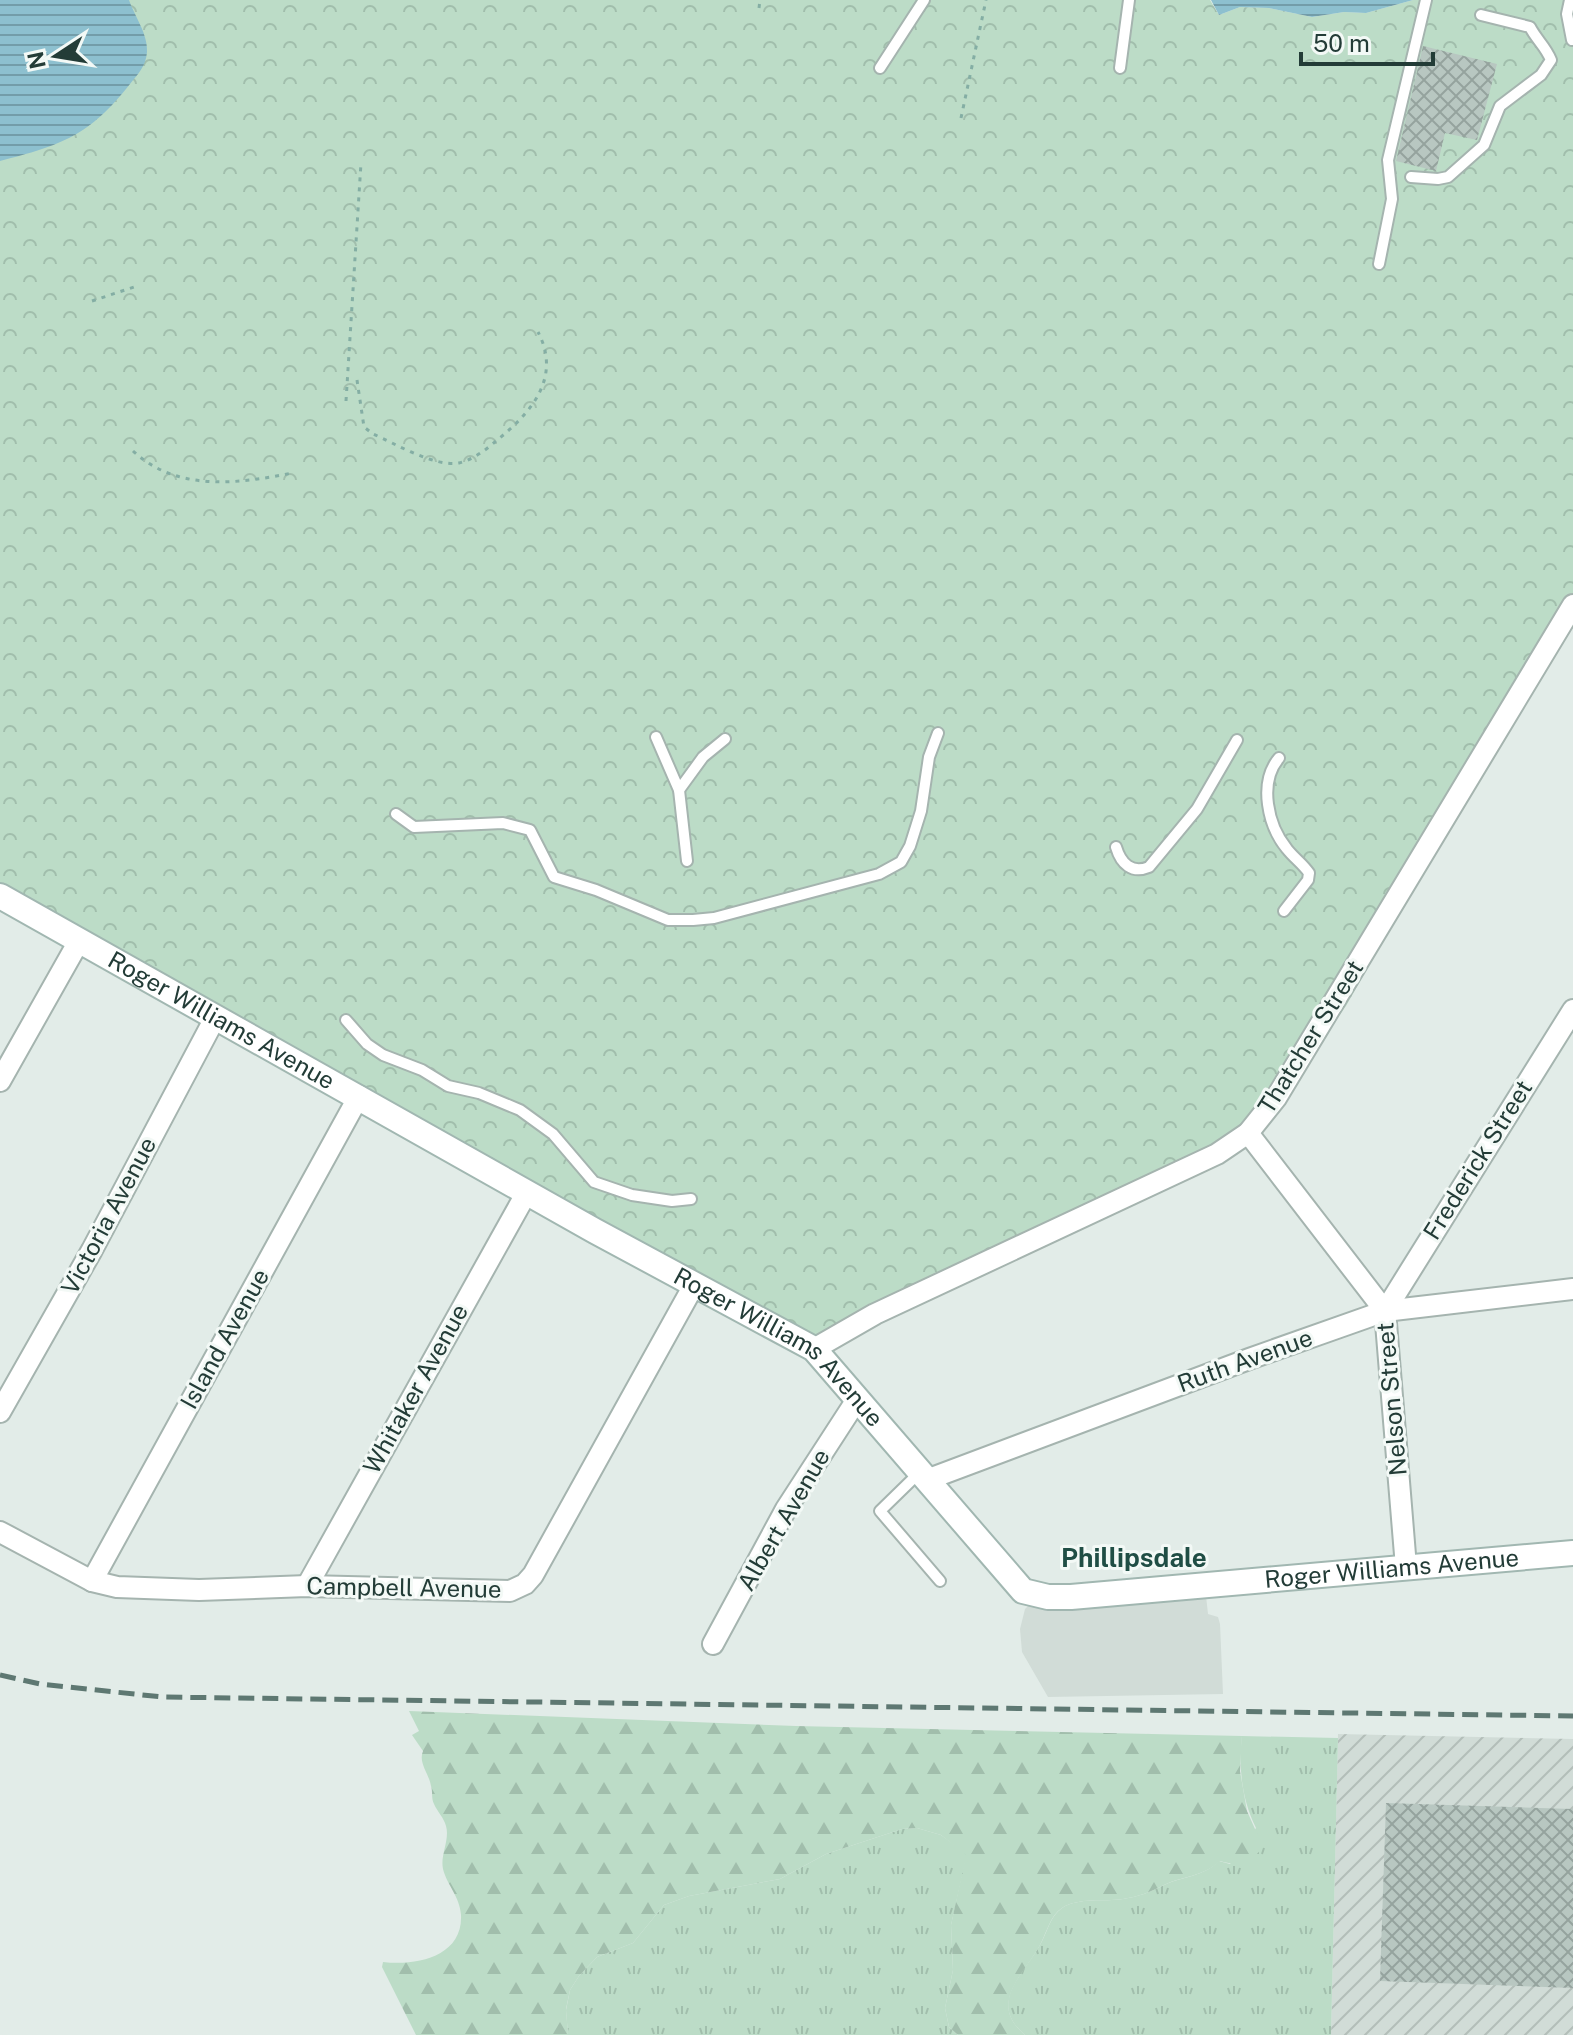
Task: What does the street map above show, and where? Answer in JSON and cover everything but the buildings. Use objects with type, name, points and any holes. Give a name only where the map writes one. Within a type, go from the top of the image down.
[{"type":"main road","name":"Roger Williams Avenue","points":[[0,896],[694,1285],[814,1349],[926,1475],[1023,1591],[1035,1595],[1071,1597],[1573,1553]]},
{"type":"street","name":"Thatcher Street","points":[[814,1349],[875,1314],[1217,1154],[1248,1133],[1276,1098],[1573,605]]},
{"type":"street","points":[[0,1081],[79,941]]},
{"type":"street","name":"Frederick Street","points":[[1385,1311],[1573,1010]]},
{"type":"street","name":"Victoria Avenue","points":[[0,1412],[92,1250],[215,1018]]},
{"type":"street","name":"Island Avenue","points":[[92,1581],[359,1096]]},
{"type":"street","name":"Nelson Street","points":[[1248,1133],[1385,1311],[1406,1567]]},
{"type":"street","name":"Whitaker Avenue","points":[[307,1586],[527,1192]]},
{"type":"street","name":"Campbell Avenue","points":[[0,1532],[92,1581],[117,1587],[199,1590],[307,1586],[510,1591],[525,1584],[533,1575],[694,1285]]},
{"type":"street","name":"Ruth Avenue","points":[[926,1475],[1385,1311],[1573,1289]]},
{"type":"street","name":"Albert Avenue","points":[[713,1644],[786,1509],[858,1398]]},
{"type":"lane","points":[[880,68],[924,0]]},
{"type":"lane","points":[[1120,68],[1129,0]]},
{"type":"lane","points":[[1379,264],[1392,199],[1388,160],[1426,0]]},
{"type":"lane","points":[[1570,0],[1567,14],[1572,40]]},
{"type":"lane","points":[[1411,177],[1448,177],[1484,145],[1500,106],[1541,75],[1551,60],[1547,49],[1538,42],[1530,27],[1481,15]]},
{"type":"lane","points":[[396,814],[414,827],[503,823],[530,830],[554,877],[596,890],[668,920],[714,918],[879,874],[901,862],[918,822],[929,757],[938,733]]},
{"type":"lane","points":[[656,737],[679,790],[687,861]]},
{"type":"lane","points":[[679,790],[703,757],[725,739]]},
{"type":"lane","points":[[1116,847],[1131,869],[1137,871],[1149,867],[1197,809],[1237,740]]},
{"type":"lane","points":[[1279,758],[1270,775],[1268,805],[1271,820],[1285,847],[1309,873],[1308,880],[1284,911]]},
{"type":"lane","points":[[346,1020],[367,1044],[383,1055],[422,1070],[448,1086],[479,1093],[520,1110],[553,1134],[594,1182],[632,1195],[672,1201],[691,1199]]},
{"type":"lane","points":[[926,1475],[880,1511],[940,1581]]},
{"type":"path","points":[[759,8],[760,0]]},
{"type":"path","points":[[961,118],[986,0]]},
{"type":"path","points":[[346,401],[361,163]]},
{"type":"path","points":[[92,301],[137,286]]},
{"type":"path","points":[[357,380],[364,427],[373,434],[440,463],[461,463],[486,450],[518,423],[534,404],[547,368],[547,355],[538,332]]},
{"type":"path","points":[[133,451],[144,462],[194,481],[225,483],[292,473]]},
{"type":"shaded area","points":[[1205,1587],[1208,1614],[1218,1617],[1220,1624],[1223,1694],[1048,1697],[1022,1652],[1020,1629],[1025,1609],[1035,1599]]},
{"type":"shaded area","points":[[1338,1734],[1573,1739],[1573,2035],[1331,2035]]},
{"type":"green space","points":[[0,0],[1210,0],[1219,15],[1240,7],[1269,8],[1312,17],[1344,12],[1366,13],[1413,0],[1573,0],[1573,615],[1346,1006],[1255,1135],[821,1347],[520,1180],[374,1092],[0,883]]},
{"type":"green space","points":[[409,1711],[796,1726],[1242,1736],[1240,1771],[1247,1811],[1263,1847],[1244,1863],[1220,1861],[1200,1873],[1139,1896],[1084,1901],[1058,1911],[1018,1978],[1009,2000],[1009,2012],[1014,2023],[1025,2035],[958,2035],[949,2027],[945,2008],[953,1970],[951,1925],[966,1855],[941,1835],[917,1828],[902,1829],[826,1854],[780,1879],[689,1896],[664,1905],[633,1943],[597,1957],[579,1976],[570,1990],[566,2009],[568,2035],[416,2035],[382,1967],[383,1962],[409,1962],[435,1956],[454,1941],[460,1929],[461,1915],[443,1869],[446,1826],[433,1802],[430,1781],[422,1760],[423,1751],[412,1735],[419,1731]]},
{"type":"green space","points":[[1242,1736],[1338,1738],[1331,2035],[1025,2035],[1014,2023],[1009,2012],[1009,2000],[1018,1978],[1058,1911],[1076,1902],[1139,1896],[1200,1873],[1219,1861],[1230,1864],[1256,1828],[1242,1783]]},
{"type":"green space","points":[[917,1828],[941,1835],[967,1854],[951,1925],[953,1970],[945,2008],[949,2027],[958,2035],[568,2035],[566,2010],[570,1990],[579,1976],[597,1957],[633,1943],[664,1905],[689,1896],[780,1879],[826,1854],[902,1829]]},
{"type":"water","points":[[0,0],[129,0],[143,32],[147,52],[136,77],[115,102],[87,127],[41,150],[0,161]]},
{"type":"water","points":[[1211,0],[1413,0],[1366,13],[1344,12],[1312,17],[1269,8],[1240,7],[1219,15]]},
{"type":"railway","points":[[0,1675],[40,1684],[162,1697],[1573,1716]]},
{"type":"district","name":"Phillipsdale","points":[[1134,1558]]}]
